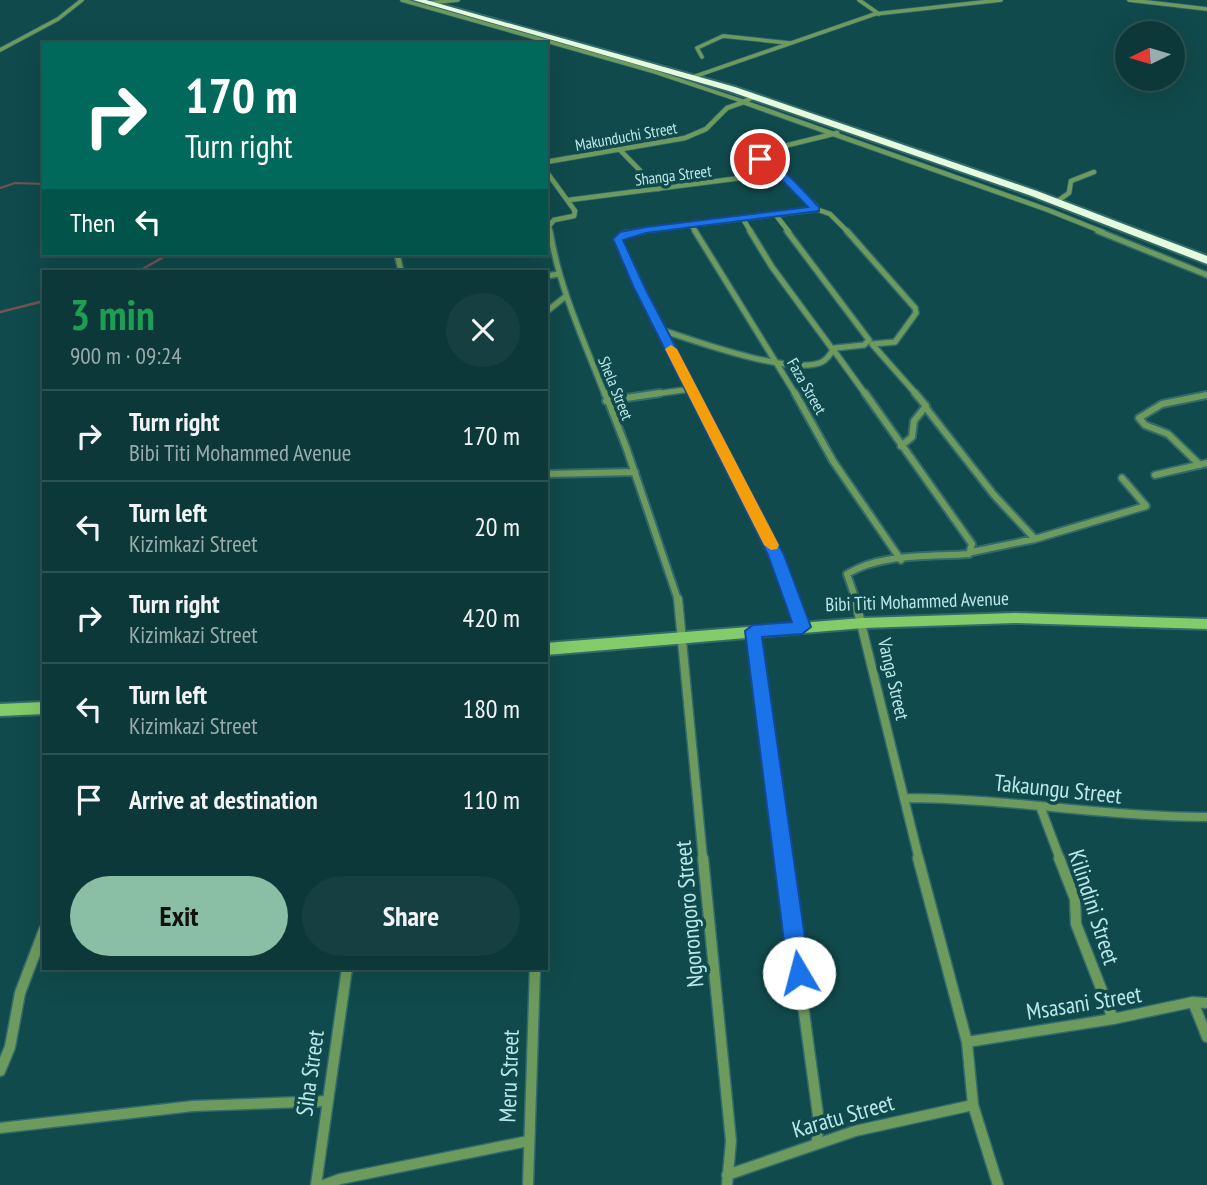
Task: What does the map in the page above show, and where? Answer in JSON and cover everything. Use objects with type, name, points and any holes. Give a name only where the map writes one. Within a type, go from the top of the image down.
[{"type":"highway","points":[[417,0],[717,84],[841,131],[1056,202],[1207,260]]},
{"type":"street","points":[[0,50],[58,19],[82,0]]},
{"type":"street","points":[[402,0],[652,71],[740,102],[841,131],[1048,210],[1207,275]]},
{"type":"street","points":[[428,3],[458,0]]},
{"type":"street","points":[[859,0],[879,14]]},
{"type":"street","points":[[693,77],[879,14],[1001,0]]},
{"type":"street","points":[[1129,0],[1207,9]]},
{"type":"street","points":[[702,57],[697,48],[721,36],[790,43]]},
{"type":"street","name":"Makunduchi Street","points":[[548,162],[620,150],[701,132],[727,108],[755,97]]},
{"type":"street","points":[[662,330],[778,362],[814,364],[827,358],[833,350],[871,342],[895,342],[916,313],[915,308],[841,224],[830,214],[816,209],[756,153],[841,131]]},
{"type":"street","points":[[620,150],[658,189]]},
{"type":"street","name":"Shanga Street","points":[[569,201],[780,173]]},
{"type":"street","points":[[1056,202],[1069,193],[1071,181],[1094,173]]},
{"type":"street","points":[[548,174],[569,201]]},
{"type":"street","name":"Shela Street","points":[[569,201],[575,211],[574,216],[558,219],[550,226],[559,275],[635,472],[675,585],[682,638]]},
{"type":"street","points":[[802,627],[776,555],[639,288],[618,237],[646,230],[816,209]]},
{"type":"street","points":[[548,214],[558,219]]},
{"type":"street","points":[[775,214],[871,342],[994,495],[1035,540]]},
{"type":"street","points":[[743,219],[772,268],[972,544],[971,552]]},
{"type":"street","name":"Faza Street","points":[[691,225],[778,362],[833,461],[901,560]]},
{"type":"street","points":[[548,276],[559,275]]},
{"type":"street","points":[[548,310],[566,296]]},
{"type":"street","points":[[607,401],[691,389]]},
{"type":"street","points":[[1203,464],[1168,434],[1145,425],[1139,418],[1148,408],[1158,404],[1207,395]]},
{"type":"street","points":[[901,446],[912,437],[914,421],[926,408]]},
{"type":"street","points":[[1155,475],[1203,464]]},
{"type":"street","points":[[548,474],[635,472]]},
{"type":"street","name":"Vanga Street","points":[[998,1185],[974,1105],[967,1042],[863,623],[847,574],[856,568],[1035,540],[1146,506],[1122,478]]},
{"type":"street","name":"Bibi Titi Mohammed Avenue","points":[[548,649],[863,623],[1015,618],[1207,624]]},
{"type":"street","points":[[753,631],[815,1093],[817,1143]]},
{"type":"street","name":"Ngorongoro Street","points":[[682,638],[730,1134],[731,1154],[727,1180]]},
{"type":"street","points":[[0,710],[42,708]]},
{"type":"street","name":"Takaungu Street","points":[[905,798],[956,798],[1147,817],[1207,817]]},
{"type":"street","name":"Kilindini Street","points":[[1040,806],[1075,899],[1076,924],[1113,1019]]},
{"type":"street","points":[[0,1071],[11,1047],[16,1005],[23,982],[42,935]]},
{"type":"street","name":"Siha Street","points":[[316,1185],[347,970]]},
{"type":"street","name":"Meru Street","points":[[528,1185],[535,970]]},
{"type":"street","points":[[1193,1002],[1207,1037]]},
{"type":"street","name":"Msasani Street","points":[[967,1042],[1113,1019],[1193,1002],[1207,1003]]},
{"type":"street","points":[[0,1128],[193,1106],[328,1101]]},
{"type":"street","name":"Karatu Street","points":[[727,1180],[817,1143],[865,1129],[974,1105]]},
{"type":"street","points":[[324,1185],[430,1159],[528,1141]]},
{"type":"waterway","points":[[0,188],[15,183],[42,184]]},
{"type":"waterway","points":[[141,270],[165,256]]},
{"type":"waterway","points":[[0,312],[42,302]]},
{"type":"slow traffic","points":[[671,349],[771,545]]},
{"type":"route","points":[[760,159],[780,173],[816,206],[816,209],[646,230],[624,234],[618,239],[639,288],[697,402],[714,429],[776,555],[802,627],[753,631],[799,973]]}]
